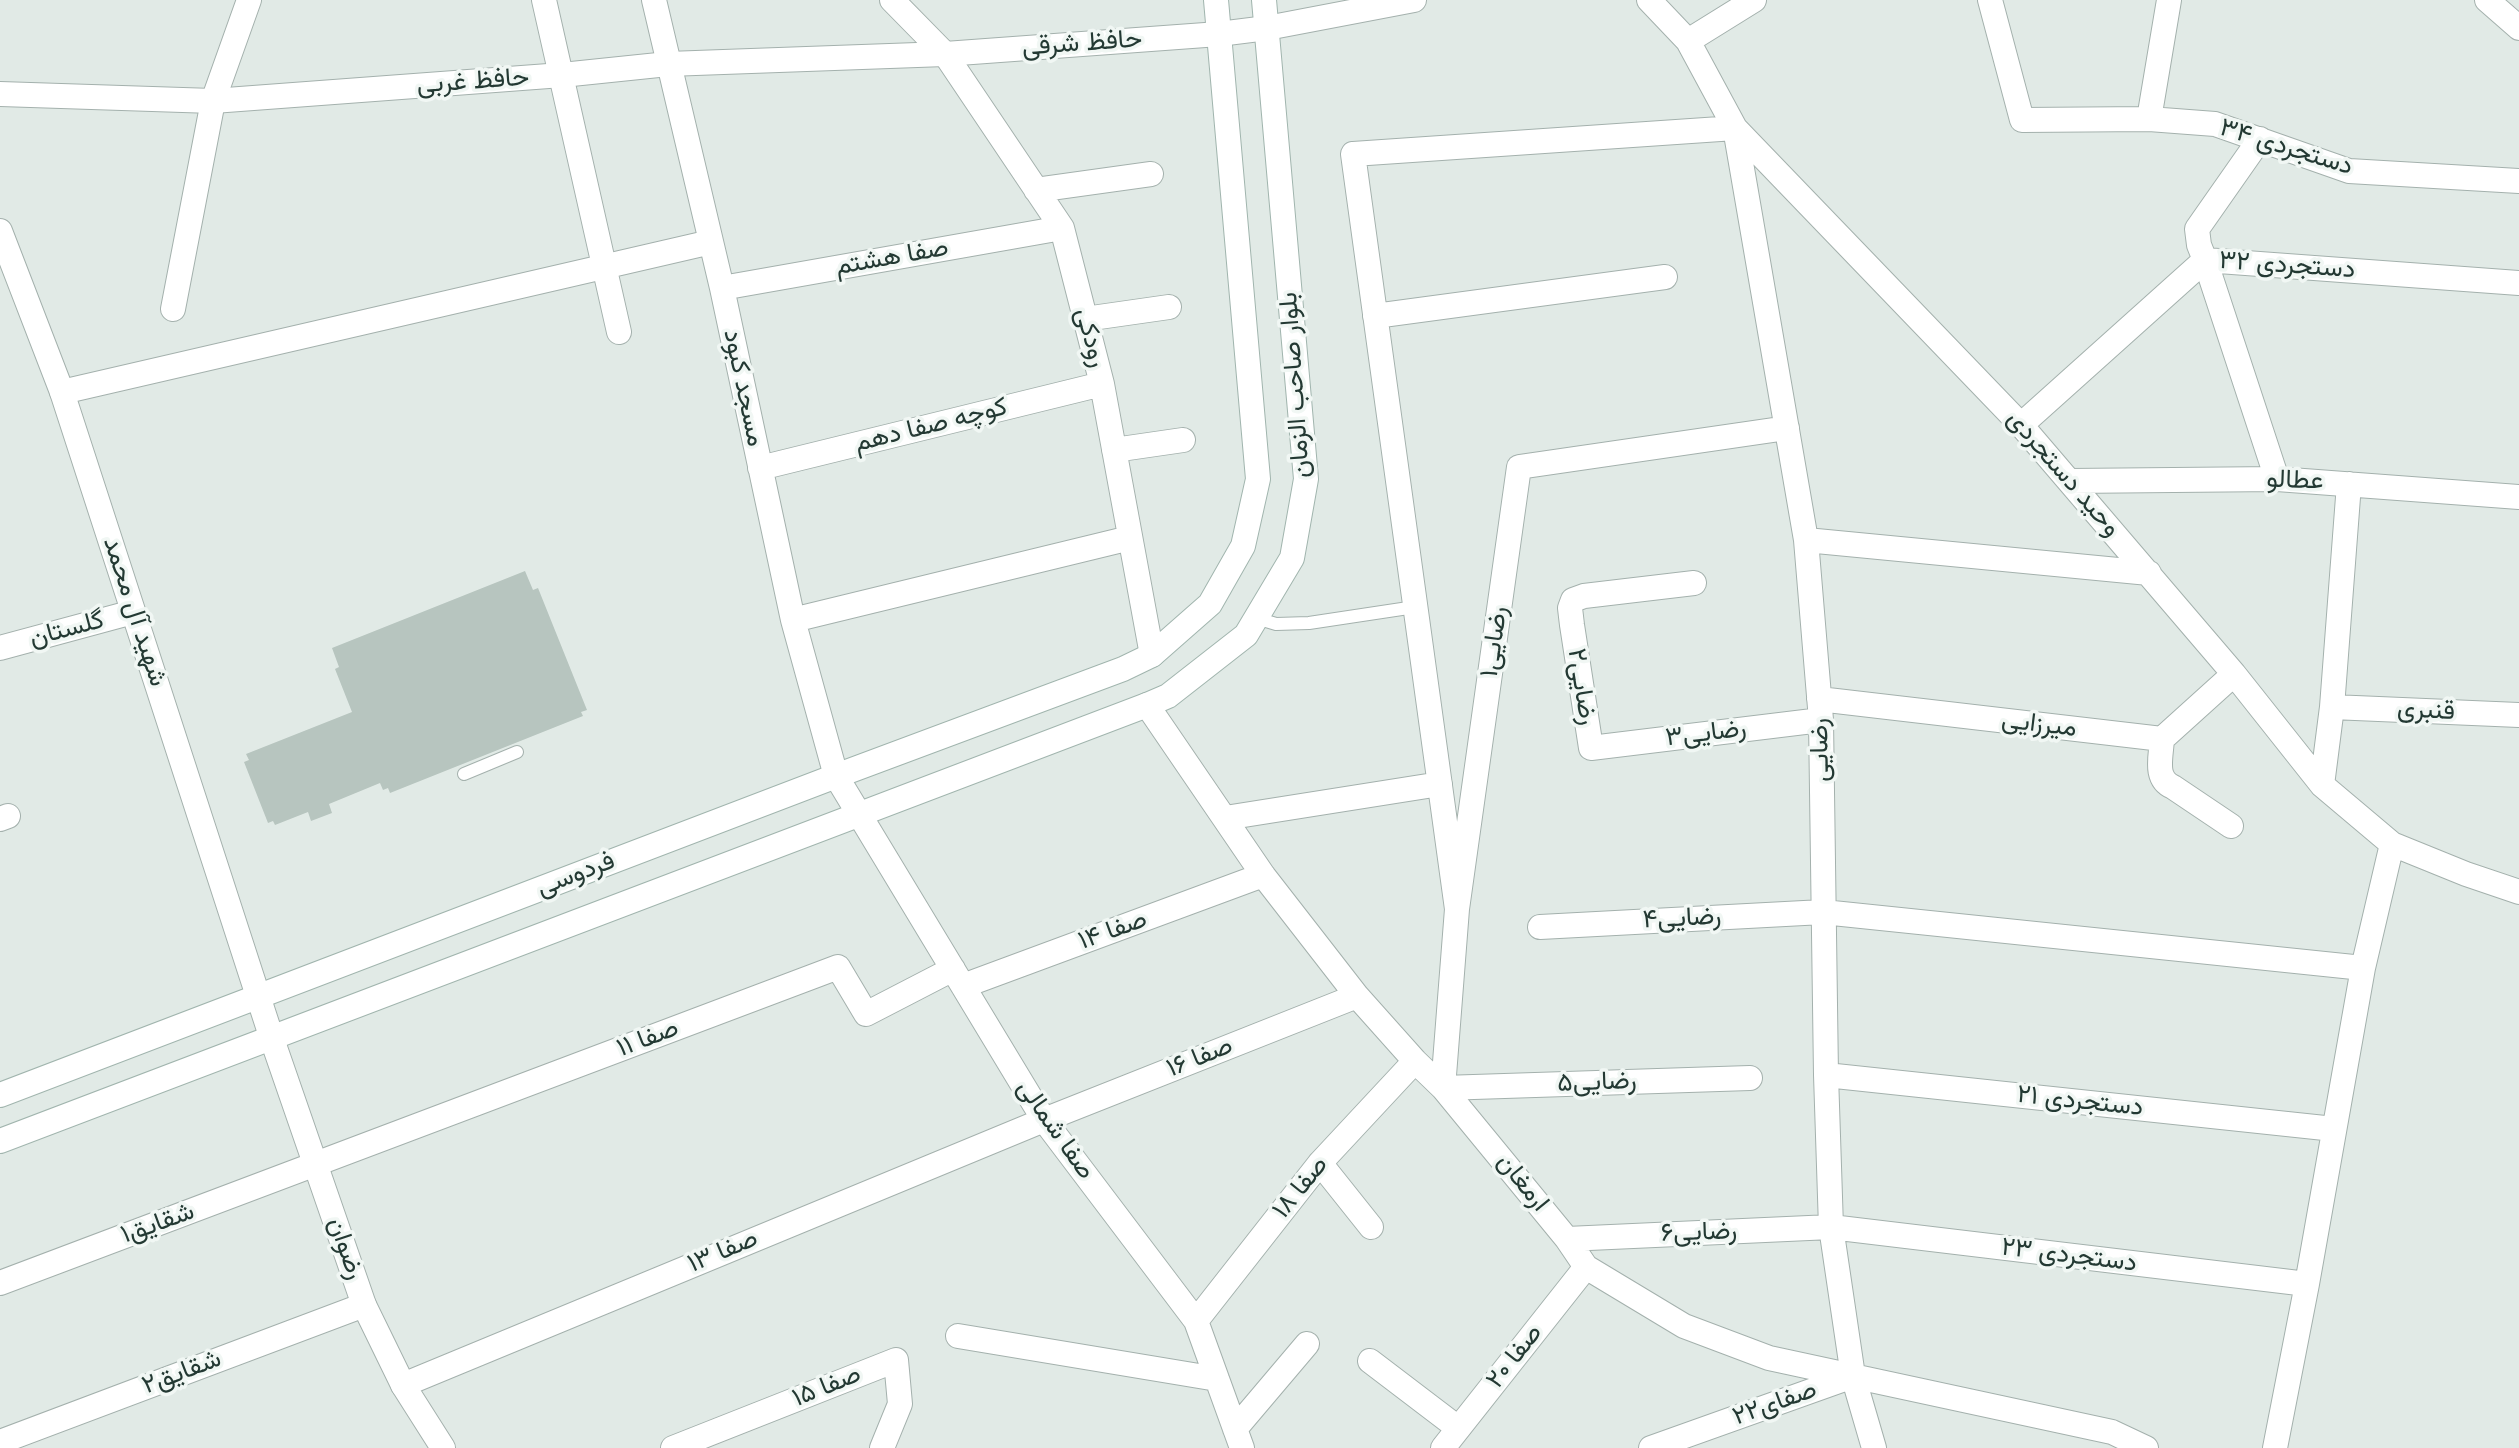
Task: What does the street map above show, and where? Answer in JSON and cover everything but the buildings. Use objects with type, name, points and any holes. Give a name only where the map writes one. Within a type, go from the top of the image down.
[{"type":"street","points":[[173,309],[213,101],[249,0]]},
{"type":"street","points":[[544,0],[619,332]]},
{"type":"street","name":"مسجد کبود","points":[[654,0],[722,288],[793,620],[836,776],[859,813]]},
{"type":"street","name":"رودکی","points":[[892,0],[945,54],[1062,228],[1102,384],[1152,655]]},
{"type":"street","name":"بلوار صاحب الزمان","points":[[1152,655],[1210,604],[1243,546],[1258,479],[1216,0]]},
{"type":"street","name":"بلوار صاحب الزمان","points":[[1147,705],[1168,696],[1246,635],[1292,558],[1306,479],[1264,0]]},
{"type":"street","points":[[1267,28],[1414,0]]},
{"type":"street","name":"وحید دستجردی","points":[[1649,0],[1688,41],[1735,128],[2021,425],[2234,674],[2322,785],[2392,844],[2519,892]]},
{"type":"street","points":[[1688,41],[1754,0]]},
{"type":"street","name":"دستجردی ۳۴","points":[[1990,0],[2022,120],[2149,119],[2215,124],[2349,171],[2519,181]]},
{"type":"street","points":[[2149,119],[2169,0]]},
{"type":"street","points":[[2487,0],[2519,28]]},
{"type":"street","name":"حافظ شرقی","points":[[945,54],[1267,28]]},
{"type":"street","name":"حافظ غربی","points":[[0,94],[213,101],[668,64],[945,54]]},
{"type":"street","points":[[1457,909],[1353,154],[1735,128]]},
{"type":"street","name":"رضایی","points":[[1735,128],[1806,540],[1820,710],[1831,1227],[1853,1376]]},
{"type":"street","points":[[2260,139],[2197,229],[2199,245],[2277,479]]},
{"type":"street","points":[[1036,190],[1151,174]]},
{"type":"street","name":"صفا هشتم","points":[[722,288],[1062,228]]},
{"type":"street","name":"شهید آل محمد","points":[[0,231],[62,392],[272,1039]]},
{"type":"street","points":[[62,392],[711,242]]},
{"type":"street","name":"دستجردی ۳۲","points":[[2021,425],[2205,260],[2519,283]]},
{"type":"street","points":[[1375,316],[1665,277]]},
{"type":"street","points":[[1085,319],[1169,307]]},
{"type":"street","name":"کوچه صفا دهم","points":[[760,468],[1102,384]]},
{"type":"street","name":"رضایی۱","points":[[1443,1088],[1457,909],[1519,467],[1787,428]]},
{"type":"street","points":[[1114,450],[1183,440]]},
{"type":"street","name":"عطالو","points":[[2070,481],[2277,479],[2519,497]]},
{"type":"street","points":[[2322,785],[2332,707],[2349,484]]},
{"type":"street","points":[[793,620],[1130,538]]},
{"type":"street","points":[[1806,540],[2149,573]]},
{"type":"street","name":"رضایی۲","points":[[1591,748],[1572,625],[1570,608],[1573,600],[1584,596],[1694,583]]},
{"type":"street","name":"گلستان","points":[[0,648],[133,612]]},
{"type":"street","name":"فردوسی","points":[[0,1095],[1123,669],[1152,655]]},
{"type":"street","points":[[2231,826],[2164,783],[2160,775],[2162,739],[2234,674]]},
{"type":"street","name":"فردوسی","points":[[0,1141],[1147,705]]},
{"type":"street","name":"ارمغان","points":[[1147,705],[1263,875],[1357,996],[1443,1088],[1567,1239],[1586,1267],[1684,1326],[1769,1358],[2112,1432],[2146,1448]]},
{"type":"street","name":"قنبری","points":[[2332,707],[2519,715]]},
{"type":"street","name":"میرزایی","points":[[1820,710],[2162,739]]},
{"type":"street","name":"رضایی۳","points":[[1591,748],[1820,710]]},
{"type":"street","points":[[1225,818],[1440,784]]},
{"type":"street","name":"صفا شمالی","points":[[859,813],[1044,1120],[1196,1321],[1239,1438]]},
{"type":"street","points":[[2275,1448],[2363,968],[2392,844]]},
{"type":"street","points":[[2466,874],[2519,874]]},
{"type":"street","name":"صفا ۱۴","points":[[958,978],[1263,875]]},
{"type":"street","name":"رضایی۴","points":[[1540,927],[1823,912],[2363,968]]},
{"type":"street","name":"صفا ۱۱","points":[[316,1165],[838,967],[866,1014],[958,978]]},
{"type":"street","name":"صفا ۱۶","points":[[1044,1120],[1357,996]]},
{"type":"street","name":"رضوان","points":[[272,1039],[364,1305],[403,1385],[443,1448]]},
{"type":"street","name":"صفا ۱۸","points":[[1196,1321],[1320,1163],[1415,1061]]},
{"type":"street","name":"دستجردی ۲۱","points":[[1826,1075],[2334,1129]]},
{"type":"street","name":"رضایی۵","points":[[1443,1088],[1750,1078]]},
{"type":"street","name":"صفا ۱۳","points":[[403,1385],[1044,1120]]},
{"type":"street","points":[[1320,1163],[1371,1227]]},
{"type":"street","name":"شقایق۱","points":[[0,1283],[316,1165]]},
{"type":"street","name":"رضایی۶","points":[[1567,1239],[1831,1227]]},
{"type":"street","name":"دستجردی ۲۳","points":[[1831,1227],[2307,1284]]},
{"type":"street","name":"صفا ۲۰","points":[[1443,1448],[1586,1267]]},
{"type":"street","name":"شقایق۲","points":[[0,1442],[364,1305]]},
{"type":"street","points":[[958,1336],[1217,1379]]},
{"type":"street","points":[[1239,1438],[1307,1344]]},
{"type":"street","name":"صفا ۱۵","points":[[673,1448],[896,1360],[900,1404],[882,1448]]},
{"type":"street","points":[[1370,1361],[1458,1428]]},
{"type":"street","points":[[1853,1376],[1874,1448]]},
{"type":"street","name":"صفای۲۲","points":[[1651,1448],[1853,1376]]},
{"type":"lane","points":[[1256,618],[1276,624],[1309,623],[1415,607]]},
{"type":"lane","points":[[464,774],[517,752]]}]
